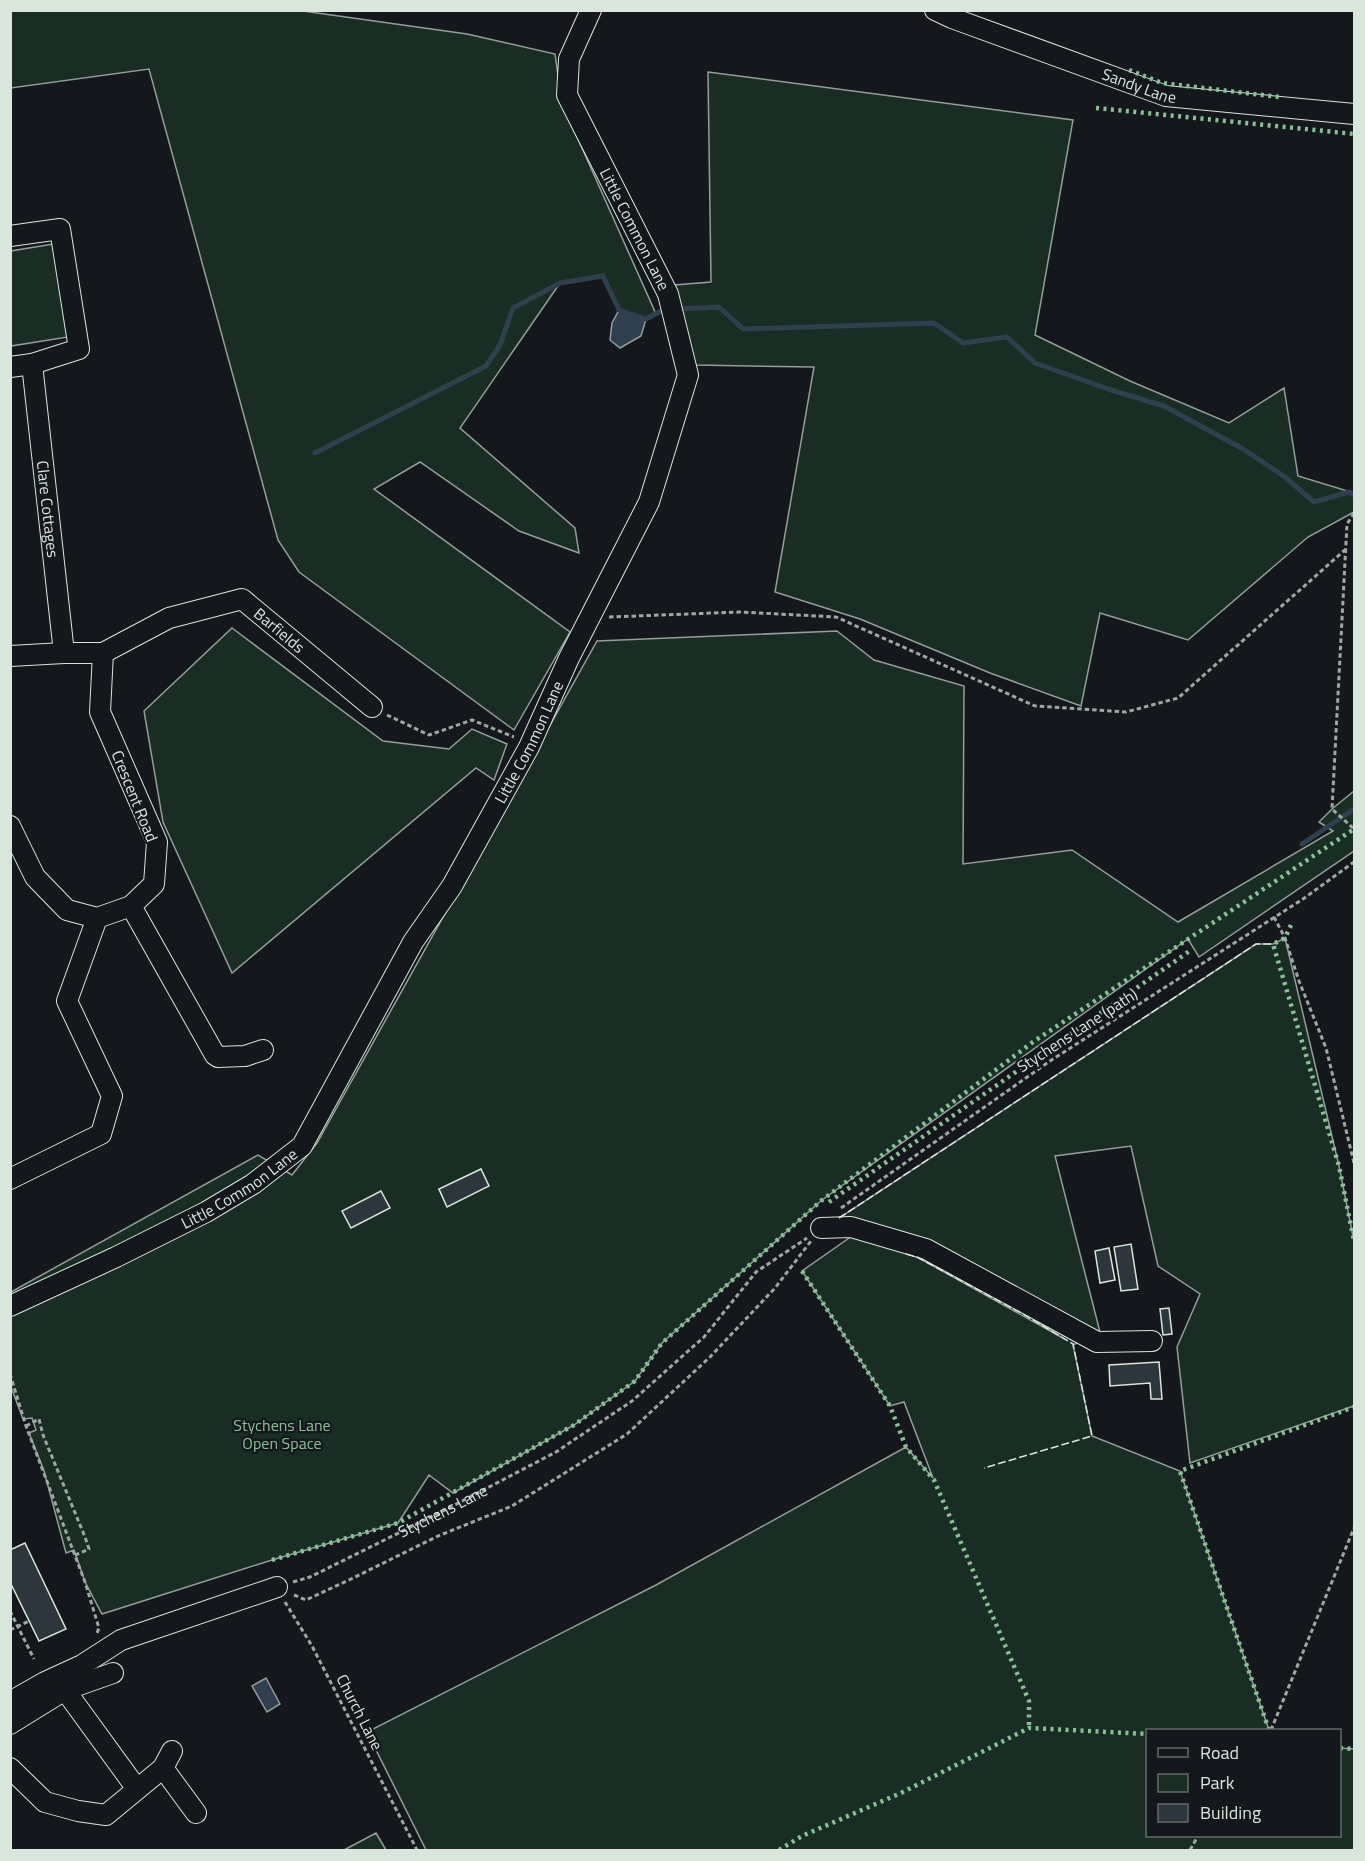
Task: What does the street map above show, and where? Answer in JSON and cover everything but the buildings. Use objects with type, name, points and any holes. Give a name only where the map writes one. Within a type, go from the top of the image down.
[{"type":"street","name":"Little Common Lane","points":[[10,1306],[206,1212],[253,1184],[302,1146],[413,942],[452,886],[529,747],[569,658],[649,501],[688,375],[668,294],[567,94],[569,59],[591,10]]},
{"type":"street","name":"Sandy Lane","points":[[935,10],[1166,96],[1354,114]]},
{"type":"street","points":[[10,236],[60,229],[79,349],[32,364],[10,367]]},
{"type":"street","name":"Clare Cottages","points":[[32,364],[64,652]]},
{"type":"street","name":"Barfields","points":[[10,656],[64,652],[103,653],[168,618],[242,599],[372,707]]},
{"type":"street","name":"Crescent Road","points":[[96,918],[131,906],[154,884],[157,842],[100,712],[103,653]]},
{"type":"street","points":[[10,826],[36,877],[59,902],[67,910],[96,918],[67,1001],[112,1096],[101,1134],[10,1179]]},
{"type":"street","points":[[131,906],[214,1055],[218,1057],[245,1056],[263,1050]]},
{"type":"street","points":[[821,1228],[851,1227],[926,1249],[1097,1342],[1152,1341]]},
{"type":"street","points":[[10,1702],[82,1665],[121,1640],[277,1587]]},
{"type":"street","points":[[10,1724],[65,1690],[113,1673]]},
{"type":"street","points":[[65,1690],[137,1789]]},
{"type":"street","points":[[10,1768],[45,1802],[78,1811],[106,1815],[167,1760],[196,1812]]},
{"type":"path","points":[[1354,513],[1347,524],[1332,809],[1354,829]]},
{"type":"path","points":[[589,618],[740,612],[836,617],[1035,706],[1126,712],[1178,698],[1346,549]]},
{"type":"path","points":[[372,707],[429,735],[472,720],[510,735],[529,747]]},
{"type":"path","name":"Stychens Lane (path)","points":[[842,1208],[1050,1061],[1303,899],[1354,862]]},
{"type":"path","points":[[1274,917],[1285,938],[1299,981],[1326,1048],[1354,1162]]},
{"type":"path","points":[[277,1587],[306,1600],[438,1536],[512,1506],[627,1434],[710,1357],[775,1288],[821,1228]]},
{"type":"path","name":"Stychens Lane","points":[[277,1587],[310,1577],[556,1452],[632,1401],[704,1337],[756,1272],[821,1228]]},
{"type":"path","points":[[10,1374],[26,1426],[73,1556],[85,1582],[99,1628],[95,1637]]},
{"type":"path","points":[[26,1426],[39,1419],[43,1435],[85,1537],[89,1549],[73,1556]]},
{"type":"path","points":[[1272,1729],[1354,1528]]},
{"type":"path","name":"Church Lane","points":[[277,1587],[312,1646],[417,1851]]},
{"type":"path","points":[[10,1611],[34,1659]]},
{"type":"path","points":[[10,1630],[29,1621]]},
{"type":"path","points":[[1190,1851],[1197,1837]]},
{"type":"green space","points":[[10,11],[303,11],[467,34],[555,54],[562,103],[656,314],[646,319],[619,310],[603,276],[560,283],[460,428],[575,528],[579,553],[519,531],[420,462],[374,489],[570,632],[514,730],[299,572],[278,540],[149,69],[11,88]]},
{"type":"green space","points":[[708,72],[1073,120],[1035,335],[1130,381],[1229,423],[1284,388],[1298,476],[1354,493],[1354,512],[1308,537],[1188,640],[1100,613],[1081,706],[990,673],[860,619],[775,592],[814,367],[695,365],[674,285],[711,282]]},
{"type":"green space","points":[[53,244],[68,337],[11,346],[11,251]]},
{"type":"green space","points":[[232,628],[383,741],[449,749],[472,729],[507,744],[494,780],[476,768],[232,973],[163,822],[144,711]]},
{"type":"green space","name":"Stychens Lane Open Space","points":[[837,631],[874,660],[964,686],[963,864],[1072,850],[1178,922],[1333,831],[1319,822],[1354,791],[1354,851],[1199,957],[1188,939],[822,1200],[662,1343],[635,1381],[574,1425],[453,1493],[429,1475],[398,1523],[102,1614],[85,1582],[74,1550],[66,1553],[44,1471],[29,1433],[36,1430],[32,1418],[23,1419],[11,1387],[11,1292],[258,1155],[292,1175],[317,1143],[597,641]],"holes":[[[481,1169],[488,1186],[447,1206],[439,1189]]]},
{"type":"green space","points":[[1285,938],[1339,1166],[1354,1241],[1354,1406],[1190,1463],[1177,1347],[1200,1294],[1158,1266],[1131,1146],[1055,1156],[1100,1332],[1073,1345],[1092,1436],[1180,1471],[1269,1729],[1146,1729],[1146,1837],[1341,1837],[1341,1748],[1354,1749],[1354,1850],[426,1850],[367,1732],[656,1585],[906,1447],[933,1478],[904,1402],[890,1406],[802,1271],[852,1236],[917,1257],[1061,1337],[926,1249],[839,1218],[1256,944],[1273,944]]},
{"type":"green space","points":[[376,1833],[386,1850],[344,1850]]},
{"type":"water","points":[[619,310],[646,319],[641,336],[620,348],[610,340],[612,323]]},
{"type":"water","points":[[266,1678],[280,1704],[267,1712],[252,1686]]},
{"type":"waterway","points":[[315,453],[486,366],[500,345],[513,308],[560,283],[603,276],[619,310],[646,319],[665,309]]},
{"type":"waterway","points":[[677,309],[719,307],[743,329],[934,323],[963,343],[1007,337],[1035,363],[1164,406],[1243,449],[1285,477],[1314,502],[1349,492],[1354,495]]},
{"type":"waterway","points":[[1302,844],[1354,809]]},
{"type":"hedge","points":[[1129,70],[1162,83],[1279,97]]},
{"type":"hedge","points":[[1096,108],[1354,134]]},
{"type":"hedge","points":[[272,1560],[398,1523],[574,1425],[635,1381],[662,1343],[822,1200],[1033,1042],[1354,829]]},
{"type":"hedge","points":[[1291,925],[1285,938],[1273,944],[1339,1166],[1354,1241]]},
{"type":"hedge","points":[[829,1202],[1191,950]]},
{"type":"hedge","points":[[802,1271],[890,1406],[906,1447],[934,1480],[1029,1701],[1029,1728]]},
{"type":"hedge","points":[[1269,1729],[1180,1471],[1354,1407]]},
{"type":"hedge","points":[[779,1850],[802,1836],[901,1793],[1029,1728],[1146,1734]]},
{"type":"hedge","points":[[1341,1748],[1354,1749]]},
{"type":"fence","points":[[839,1218],[1256,944],[1273,944]]},
{"type":"fence","points":[[906,1254],[917,1257],[1023,1314],[1073,1344],[1092,1436],[984,1468]]}]
